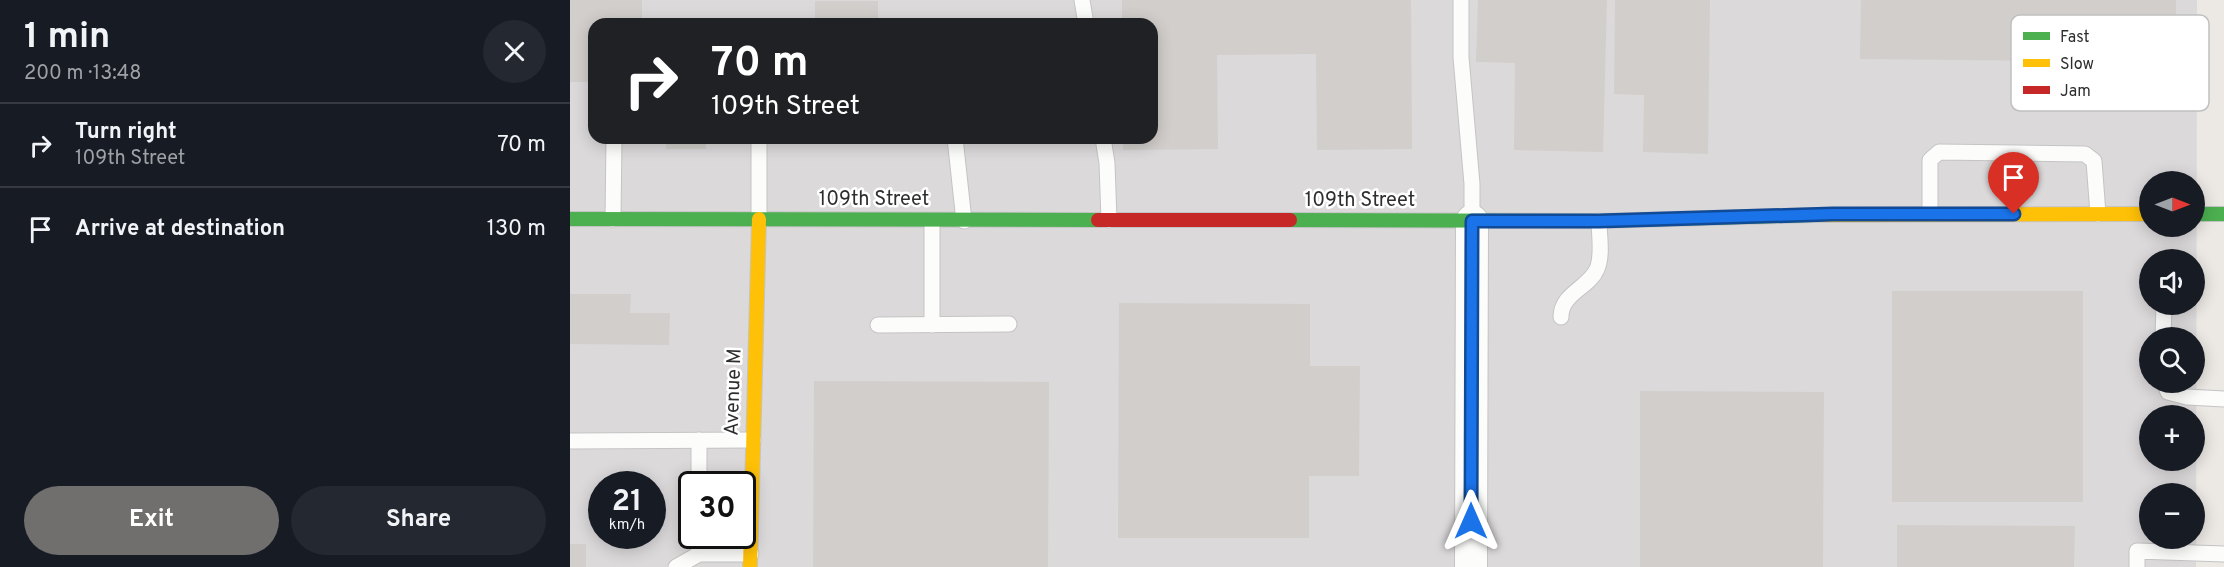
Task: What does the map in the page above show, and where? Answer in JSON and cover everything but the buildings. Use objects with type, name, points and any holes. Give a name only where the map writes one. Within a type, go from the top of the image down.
[{"type":"street","name":"109th Street","points":[[570,219],[1599,221],[1833,214],[2139,214]]},
{"type":"street","points":[[2205,214],[2224,214]]},
{"type":"street","name":"Avenue M","points":[[751,560],[759,219]]},
{"type":"street","points":[[1470,567],[1472,221]]},
{"type":"lane","points":[[1082,0],[1085,18]]},
{"type":"lane","points":[[1461,0],[1461,57],[1472,184],[1472,221]]},
{"type":"lane","points":[[613,219],[614,144]]},
{"type":"lane","points":[[759,144],[759,219]]},
{"type":"lane","points":[[956,144],[964,220]]},
{"type":"lane","points":[[1104,144],[1109,220]]},
{"type":"lane","points":[[1930,214],[1930,160],[1939,152],[2085,154],[2094,161],[2098,214]]},
{"type":"lane","points":[[932,220],[932,325]]},
{"type":"lane","points":[[1562,317],[1566,302],[1594,274],[1598,266],[1599,221]]},
{"type":"lane","points":[[878,325],[1009,324]]},
{"type":"lane","points":[[2172,393],[2187,397],[2224,399]]},
{"type":"lane","points":[[699,440],[699,471]]},
{"type":"lane","points":[[570,441],[753,440]]},
{"type":"lane","points":[[699,549],[699,554]]},
{"type":"lane","points":[[2137,567],[2137,551],[2224,554]]},
{"type":"lane","points":[[676,567],[699,554],[751,560]]},
{"type":"shaded area","points":[[570,0],[2197,0],[2197,15],[2011,15],[2011,111],[2197,111],[2197,171],[2139,171],[2139,237],[2197,237],[2197,249],[2139,249],[2139,315],[2196,315],[2196,327],[2139,327],[2139,393],[2196,393],[2196,405],[2139,405],[2139,471],[2196,471],[2196,483],[2139,483],[2139,549],[2196,549],[2196,567],[570,567]]},
{"type":"traffic: fast","points":[[2205,214],[2224,214]]},
{"type":"traffic: fast","points":[[1290,220],[1599,221],[1814,215]]},
{"type":"traffic: fast","points":[[570,219],[1098,220]]},
{"type":"traffic: slow","points":[[1814,215],[2139,214]]},
{"type":"traffic: slow","points":[[750,567],[759,219]]},
{"type":"traffic: jam","points":[[1098,220],[1290,220]]},
{"type":"route","points":[[1471,521],[1472,221],[1599,221],[1833,214],[2014,214]]}]
